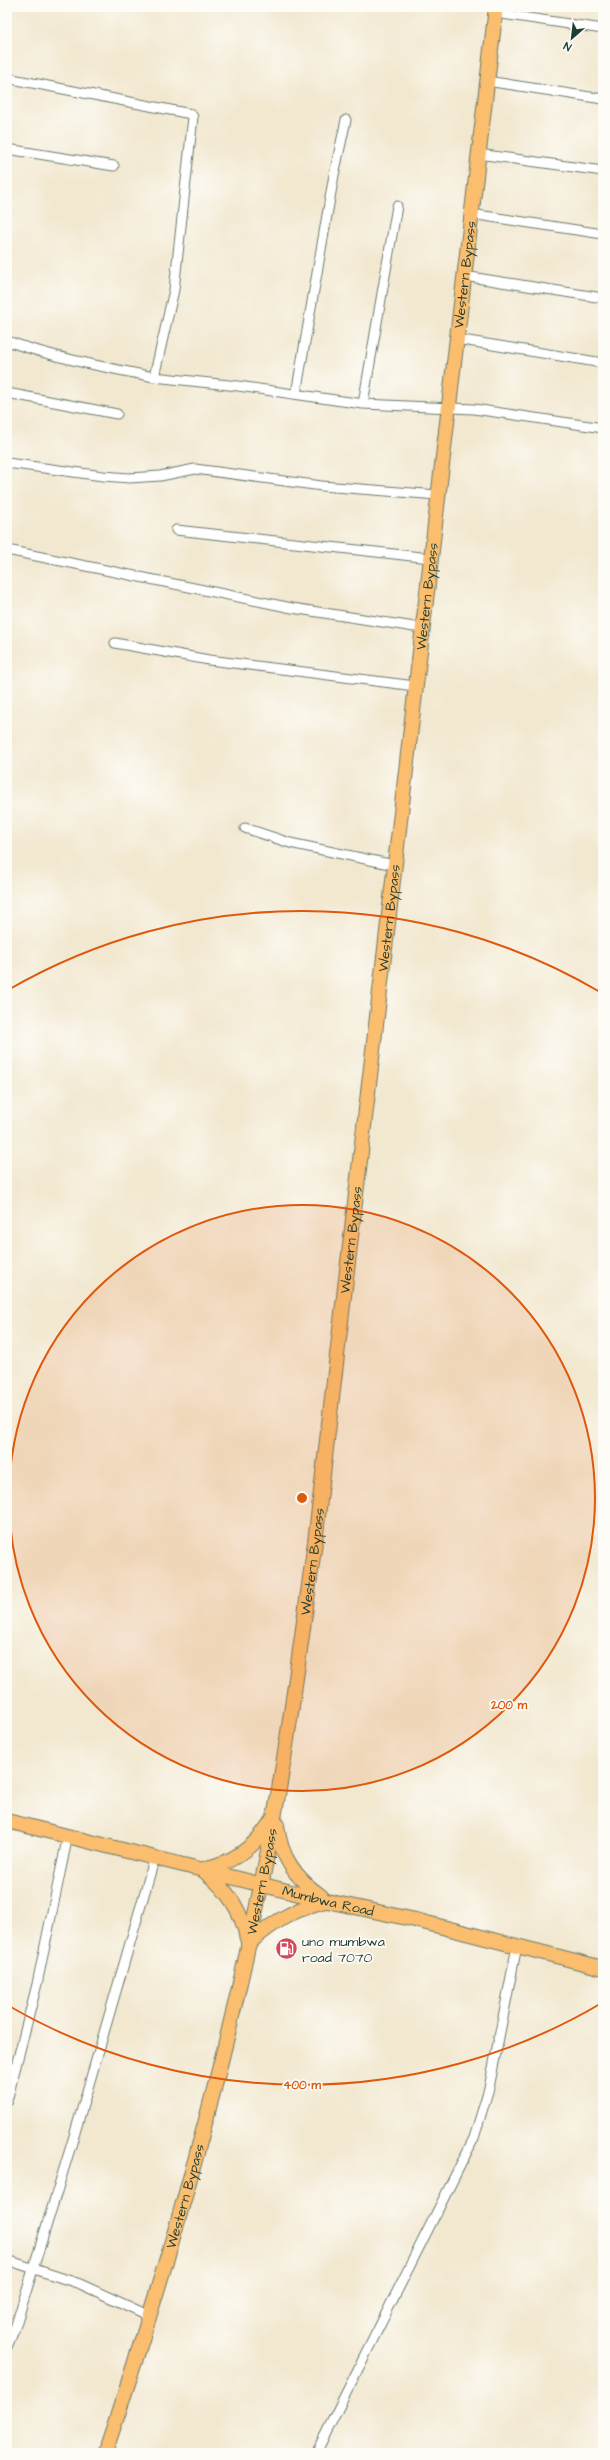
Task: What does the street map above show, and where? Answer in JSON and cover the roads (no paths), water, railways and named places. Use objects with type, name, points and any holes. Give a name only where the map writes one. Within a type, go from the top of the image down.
[{"type":"main road","name":"Western Bypass","points":[[105,2453],[150,2316],[196,2159],[262,1884],[275,1814],[315,1542],[421,628],[496,10]]},
{"type":"main road","points":[[201,1869],[224,1864],[245,1852],[262,1835],[275,1814]]},
{"type":"main road","points":[[275,1814],[278,1841],[289,1865],[306,1885],[327,1901]]},
{"type":"main road","name":"Mumbwa Road","points":[[7,1821],[68,1835],[327,1901],[411,1919],[603,1968]]},
{"type":"main road","points":[[201,1869],[228,1894],[238,1909],[245,1926],[248,1944],[277,1921],[293,1912],[327,1901]]},
{"type":"street","points":[[496,10],[603,29]]},
{"type":"street","points":[[7,78],[193,116],[174,290],[154,377]]},
{"type":"street","points":[[487,82],[603,99]]},
{"type":"street","points":[[296,394],[334,175],[346,120]]},
{"type":"street","points":[[7,149],[114,166]]},
{"type":"street","points":[[478,154],[603,172]]},
{"type":"street","points":[[363,404],[397,206]]},
{"type":"street","points":[[471,214],[603,234]]},
{"type":"street","points":[[464,276],[603,298]]},
{"type":"street","points":[[456,339],[603,363]]},
{"type":"street","points":[[7,341],[40,352],[88,364],[154,377],[296,394],[363,404],[448,406],[603,428]]},
{"type":"street","points":[[7,394],[117,414]]},
{"type":"street","points":[[7,463],[128,478],[160,476],[194,469],[322,486],[438,496]]},
{"type":"street","points":[[176,530],[430,558]]},
{"type":"street","points":[[7,550],[277,605],[421,628]]},
{"type":"street","points":[[115,643],[209,660],[415,686]]},
{"type":"street","points":[[245,828],[290,843],[394,864]]},
{"type":"street","points":[[7,2101],[37,1984],[68,1835]]},
{"type":"street","points":[[7,2346],[34,2268],[155,1857]]},
{"type":"street","points":[[316,2453],[474,2138],[489,2088],[517,1946]]},
{"type":"street","points":[[7,2260],[80,2284],[150,2316]]},
{"type":"place","name":"uno mumbwa road 7070","points":[[287,1949]]}]
